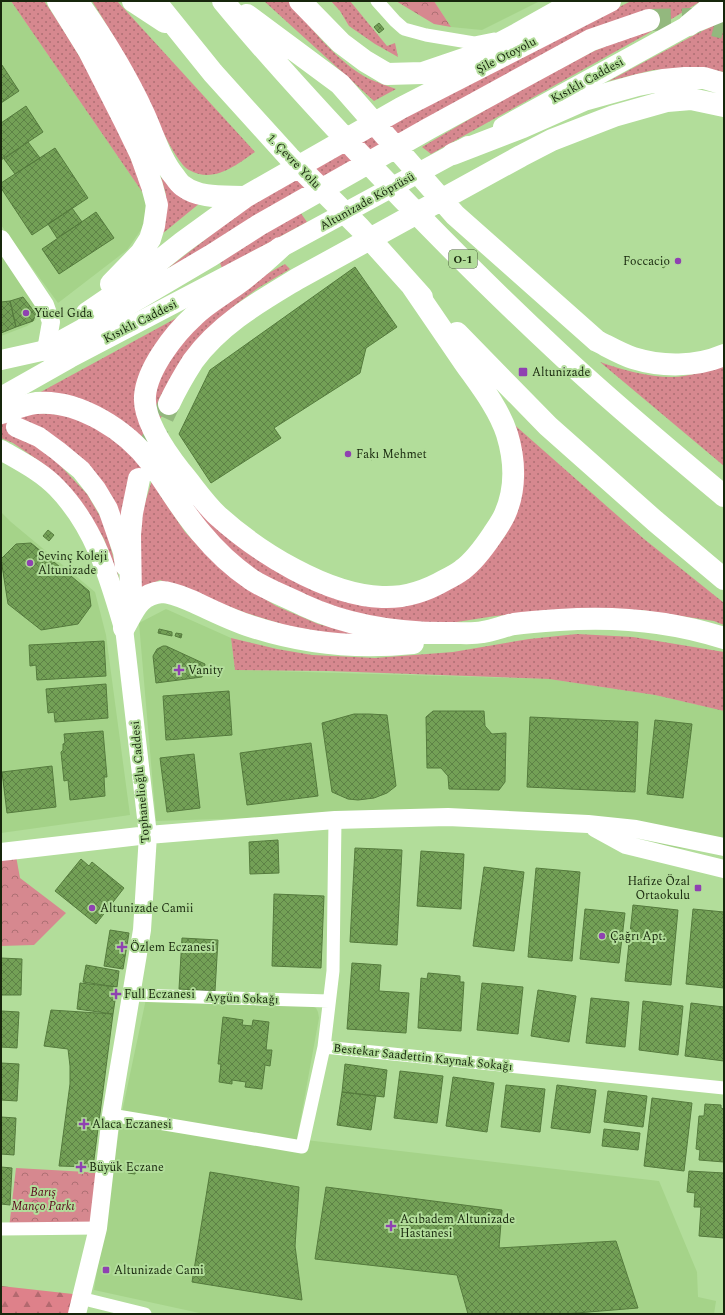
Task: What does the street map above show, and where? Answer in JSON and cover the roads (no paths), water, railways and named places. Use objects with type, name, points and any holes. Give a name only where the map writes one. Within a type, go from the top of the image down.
[{"type":"highway","points":[[58,1],[89,51],[116,102],[141,155],[157,205],[150,240],[141,253],[116,278],[88,313]]},
{"type":"highway","points":[[77,1],[93,23],[112,54],[144,114],[166,167],[182,186],[194,192],[206,195],[245,197]]},
{"type":"highway","points":[[133,1],[179,32]]},
{"type":"highway","points":[[155,1],[179,32]]},
{"type":"highway","name":"O-1","points":[[223,1],[298,88],[407,204],[558,352],[670,451],[724,496]]},
{"type":"highway","points":[[227,1],[340,84],[455,215],[598,341],[614,350],[634,358],[676,365],[698,363],[724,355]]},
{"type":"highway","points":[[300,1],[341,44],[365,61],[388,74],[423,73],[473,56]]},
{"type":"highway","name":"Şile Otoyolu","points":[[401,108],[610,1]]},
{"type":"highway","points":[[689,25],[718,1]]},
{"type":"highway","points":[[46,350],[117,311],[206,259],[259,225],[428,129],[591,40],[649,20]]},
{"type":"highway","name":"1. Çevre Yolu","points":[[179,32],[213,73],[289,157],[360,228],[412,286]]},
{"type":"highway","points":[[453,154],[524,127],[584,100],[638,85],[663,80],[685,78],[704,78],[724,84]]},
{"type":"highway","points":[[169,404],[190,366],[209,342],[230,323],[262,300],[297,279],[476,180],[552,140],[614,116],[667,101],[691,99],[724,106]]},
{"type":"highway","points":[[46,350],[88,313],[245,197],[401,108]]},
{"type":"highway","points":[[280,248],[237,284],[214,299],[194,316],[168,344],[152,370],[145,397],[149,421],[170,458],[193,487],[216,514],[244,538],[292,568],[324,583],[357,594],[383,597],[409,595],[434,586],[463,570],[486,545],[505,514],[513,489],[512,460],[508,436],[503,422],[482,386],[412,286]]},
{"type":"highway","points":[[412,286],[548,426],[724,579]]},
{"type":"highway","points":[[8,420],[21,407],[37,403],[54,404],[72,408],[111,425],[136,445],[183,510],[216,549],[253,580],[305,606],[329,616],[355,624],[384,629],[445,633],[482,632]]},
{"type":"highway","points":[[131,598],[130,535],[132,513],[139,479]]},
{"type":"highway","points":[[124,628],[138,602],[150,594],[163,592],[178,595],[252,627],[281,636],[323,642],[364,645],[400,644],[444,639],[516,624],[593,618],[636,620],[681,627],[724,638]]},
{"type":"main road","points":[[401,108],[426,87],[473,56],[574,1]]},
{"type":"main road","name":"Kısıklı Caddesi","points":[[453,154],[689,25],[724,11]]},
{"type":"main road","name":"Altunizade Köprüsü","points":[[280,248],[453,154]]},
{"type":"main road","name":"Kısıklı Caddesi","points":[[1,397],[70,358],[280,248]]},
{"type":"main road","points":[[1,360],[46,350]]},
{"type":"main road","points":[[8,420],[39,437],[81,470],[96,489],[108,509],[123,552],[131,598],[124,628]]},
{"type":"main road","points":[[1,450],[28,465],[57,487],[86,525],[110,580],[124,628]]},
{"type":"street","points":[[377,1],[395,21],[404,28],[426,35],[474,43],[517,33]]},
{"type":"street","points":[[1,239],[45,305],[51,322],[46,350]]},
{"type":"street","name":"Tophanelioğlu Caddesi","points":[[79,1306],[98,1228],[111,1115],[142,930],[148,835],[124,628]]},
{"type":"street","points":[[1,852],[148,835],[336,820],[448,817],[588,824],[636,830],[724,847]]},
{"type":"street","name":"Bestekar Saadettin Kaynak Sokağı","points":[[336,820],[333,971],[324,1047],[724,1088]]},
{"type":"street","points":[[588,824],[626,845],[724,869]]},
{"type":"street","name":"Aygün Sokağı","points":[[131,995],[329,1001]]},
{"type":"street","points":[[111,1115],[302,1147],[324,1047]]},
{"type":"street","points":[[1,1229],[98,1228]]},
{"type":"street","points":[[79,1306],[145,1314]]},
{"type":"tunnel","points":[[649,20],[691,19],[724,28]]},
{"type":"tunnel","points":[[149,447],[169,404]]},
{"type":"place","name":"Foccacio","points":[[678,261]]},
{"type":"place","name":"Yücel Gıda","points":[[26,313]]},
{"type":"place","name":"Altunizade","points":[[523,372]]},
{"type":"place","name":"Fakı Mehmet","points":[[348,454]]},
{"type":"place","name":"Sevinç Koleji Altunizade","points":[[30,563]]},
{"type":"place","name":"Vanity","points":[[179,670]]},
{"type":"place","name":"Hafize Özal Ortaokulu","points":[[698,888]]},
{"type":"place","name":"Altunizade Camii","points":[[92,908]]},
{"type":"place","name":"Çağrı Apt.","points":[[602,936]]},
{"type":"place","name":"Özlem Eczanesi","points":[[122,947]]},
{"type":"place","name":"Full Eczanesi","points":[[116,994]]},
{"type":"place","name":"Alaca Eczanesi","points":[[84,1124]]},
{"type":"place","name":"Büyük Eczane","points":[[81,1167]]},
{"type":"place","name":"Acıbadem Altunizade Hastanesi","points":[[391,1226]]},
{"type":"place","name":"Altunizade Cami","points":[[106,1270]]},
{"type":"park label","name":"Barış Manço Parkı","points":[[43,1199]]}]
